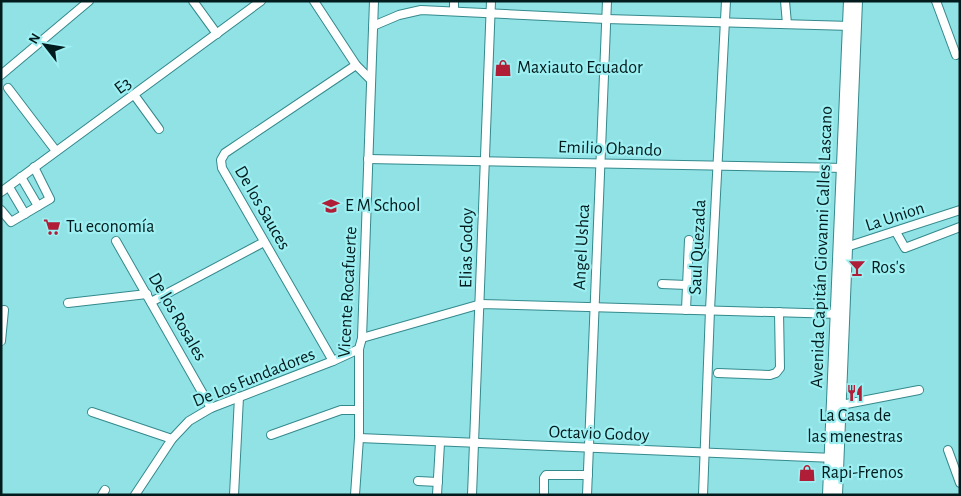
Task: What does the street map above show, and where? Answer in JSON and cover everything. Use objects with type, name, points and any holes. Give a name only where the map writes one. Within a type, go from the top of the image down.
[{"type":"main road","points":[[849,1],[852,26]]},
{"type":"main road","points":[[837,495],[834,458],[841,405],[840,314],[852,26],[857,1]]},
{"type":"main road","name":"Avenida Capitán Giovanni Calles Lascano","points":[[828,495],[834,458],[840,314]]},
{"type":"street","points":[[2,73],[89,1]]},
{"type":"street","points":[[193,1],[217,34]]},
{"type":"street","name":"E3","points":[[1,192],[135,96],[261,1]]},
{"type":"street","points":[[314,1],[356,65],[370,79]]},
{"type":"street","name":"Vicente Rocafuerte","points":[[356,495],[359,438],[359,349],[362,338],[374,1]]},
{"type":"street","points":[[454,1],[454,11]]},
{"type":"street","name":"Elias Godoy","points":[[472,495],[481,304],[484,160],[491,1]]},
{"type":"street","name":"Angel Ushca","points":[[587,495],[607,1]]},
{"type":"street","name":"Saul Quezada","points":[[703,495],[710,310],[726,1]]},
{"type":"street","points":[[785,1],[787,24]]},
{"type":"street","points":[[936,1],[956,55]]},
{"type":"street","points":[[373,26],[410,12],[454,11],[606,20],[725,21],[852,26]]},
{"type":"street","name":"De los Sauces","points":[[333,362],[222,168],[222,156],[356,65]]},
{"type":"street","points":[[8,88],[56,151]]},
{"type":"street","points":[[135,96],[159,129]]},
{"type":"street","name":"Emilio Obando","points":[[368,158],[846,168]]},
{"type":"street","points":[[1,210],[9,222],[38,206],[50,196],[34,167]]},
{"type":"street","points":[[21,177],[38,206]]},
{"type":"street","points":[[9,187],[25,214]]},
{"type":"street","name":"La Union","points":[[843,248],[960,210]]},
{"type":"street","points":[[896,232],[905,248],[960,227]]},
{"type":"street","points":[[686,310],[689,240]]},
{"type":"street","name":"De los Rosales","points":[[116,241],[212,408]]},
{"type":"street","points":[[151,302],[264,242]]},
{"type":"street","points":[[662,284],[687,284]]},
{"type":"street","points":[[68,303],[147,294]]},
{"type":"street","points":[[362,338],[481,304],[840,314]]},
{"type":"street","points":[[1,341],[4,310]]},
{"type":"street","points":[[718,373],[770,375],[776,373],[780,368],[779,312]]},
{"type":"street","name":"De Los Fundadores","points":[[135,495],[172,439],[189,421],[212,408],[333,362],[359,349]]},
{"type":"street","points":[[841,405],[920,390]]},
{"type":"street","points":[[234,495],[239,397]]},
{"type":"street","points":[[271,435],[341,410],[359,410]]},
{"type":"street","points":[[92,412],[172,439]]},
{"type":"street","name":"Octavio Godoy","points":[[359,438],[475,445],[834,458]]},
{"type":"street","points":[[437,495],[440,443]]},
{"type":"street","points":[[948,450],[960,483]]},
{"type":"street","points":[[544,495],[544,478],[546,474],[588,475]]},
{"type":"street","points":[[418,481],[438,482]]},
{"type":"place","name":"Maxiauto Ecuador","points":[[503,68]]},
{"type":"place","name":"E M School","points":[[331,206]]},
{"type":"place","name":"Tu economía","points":[[52,227]]},
{"type":"place","name":"Ros's","points":[[857,268]]},
{"type":"place","name":"La Casa de las menestras","points":[[855,393]]},
{"type":"place","name":"Rapi-Frenos","points":[[807,473]]}]
